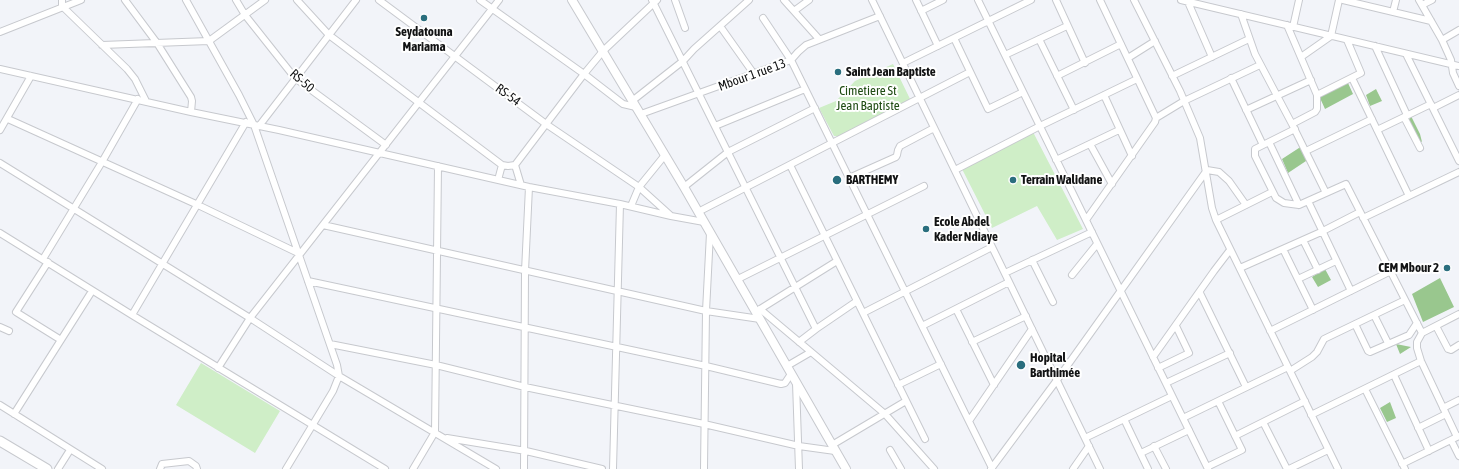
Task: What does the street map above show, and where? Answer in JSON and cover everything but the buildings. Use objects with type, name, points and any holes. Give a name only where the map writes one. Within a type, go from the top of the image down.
[{"type":"highway","points":[[0,442],[47,469]]},
{"type":"main road","points":[[572,0],[710,233],[758,310],[760,319],[846,469]]},
{"type":"street","points":[[0,32],[62,3],[81,0]]},
{"type":"street","points":[[125,0],[157,43],[191,97],[192,101],[190,112]]},
{"type":"street","points":[[186,0],[257,125],[298,255],[337,365],[339,376],[334,391],[286,469]]},
{"type":"street","name":"RS-50","points":[[236,0],[245,15],[295,78],[386,145]]},
{"type":"street","points":[[102,45],[209,41],[265,0]]},
{"type":"street","points":[[297,0],[329,35],[502,165],[508,166],[515,164],[603,51],[655,1],[699,94],[816,329]]},
{"type":"street","points":[[257,125],[356,0]]},
{"type":"street","name":"RS-54","points":[[379,0],[546,124],[638,187],[672,216]]},
{"type":"street","points":[[480,0],[584,74],[623,104],[634,104],[749,0]]},
{"type":"street","points":[[218,368],[250,318],[298,255],[420,103],[499,0]]},
{"type":"street","points":[[675,0],[685,28]]},
{"type":"street","points":[[784,0],[819,39]]},
{"type":"street","points":[[794,11],[809,0]]},
{"type":"street","points":[[872,0],[1100,469]]},
{"type":"street","points":[[916,0],[938,46]]},
{"type":"street","points":[[921,11],[943,0]]},
{"type":"street","points":[[978,0],[1208,468],[1242,450],[1218,401]]},
{"type":"street","points":[[902,63],[1031,0]]},
{"type":"street","points":[[1056,0],[1085,63]]},
{"type":"street","points":[[1100,0],[1156,118]]},
{"type":"street","points":[[1134,0],[1184,101],[1200,138],[1210,199],[1216,220],[1338,469]]},
{"type":"street","points":[[1181,0],[1459,66]]},
{"type":"street","points":[[1299,0],[1290,26],[1317,95],[1317,109],[1316,112],[1263,146],[1255,149],[1254,152],[1272,192],[1280,201],[1299,205],[1346,184],[1422,333]]},
{"type":"street","points":[[1301,57],[1331,36],[1339,0]]},
{"type":"street","points":[[1342,0],[1431,21]]},
{"type":"street","points":[[1393,12],[1396,0]]},
{"type":"street","points":[[1432,0],[1421,3],[1442,40],[1459,86]]},
{"type":"street","points":[[1188,2],[1212,57]]},
{"type":"street","points":[[62,3],[127,69],[135,79],[146,101]]},
{"type":"street","points":[[1241,14],[1249,39],[1260,65],[1294,127],[1326,193]]},
{"type":"street","name":"Mbour 1 rue 13","points":[[640,114],[791,60],[806,45],[880,16]]},
{"type":"street","points":[[763,18],[791,60],[992,468],[1057,380],[1206,170]]},
{"type":"street","points":[[720,26],[754,74]]},
{"type":"street","points":[[1005,55],[1067,26]]},
{"type":"street","points":[[1442,40],[1459,30]]},
{"type":"street","points":[[954,38],[988,109],[1023,92]]},
{"type":"street","points":[[1039,39],[1074,110]]},
{"type":"street","points":[[1172,76],[1249,39]]},
{"type":"street","points":[[1317,95],[1361,73],[1348,40]]},
{"type":"street","points":[[1128,58],[1155,41]]},
{"type":"street","points":[[1057,76],[1121,44]]},
{"type":"street","points":[[1375,46],[1420,148]]},
{"type":"street","points":[[1406,54],[1459,161]]},
{"type":"street","points":[[1086,220],[1132,156],[1155,122],[1156,118],[1184,101],[1260,65]]},
{"type":"street","points":[[0,69],[138,99],[190,112],[246,122],[529,187],[631,206],[704,222]]},
{"type":"street","points":[[698,212],[970,72]]},
{"type":"street","points":[[0,130],[8,119],[31,76]]},
{"type":"street","points":[[1231,78],[1263,146]]},
{"type":"street","points":[[1352,78],[1409,196]]},
{"type":"street","points":[[955,170],[1040,126],[1137,79]]},
{"type":"street","points":[[1246,110],[1311,80]]},
{"type":"street","points":[[715,126],[805,89]]},
{"type":"street","points":[[1104,95],[1132,156]]},
{"type":"street","points":[[1377,130],[1406,116],[1459,95]]},
{"type":"street","points":[[61,340],[16,312],[138,99]]},
{"type":"street","points":[[684,187],[728,152],[815,108]]},
{"type":"street","points":[[8,119],[198,205],[298,255]]},
{"type":"street","points":[[1306,151],[1372,119]]},
{"type":"street","points":[[132,315],[246,122]]},
{"type":"street","points":[[849,178],[898,156],[900,146],[934,128]]},
{"type":"street","points":[[1056,160],[1119,130]]},
{"type":"street","points":[[1269,142],[1299,205]]},
{"type":"street","points":[[1090,144],[1112,184]]},
{"type":"street","points":[[631,206],[638,187],[665,155]]},
{"type":"street","points":[[0,163],[250,318],[339,376],[496,469]]},
{"type":"street","points":[[515,164],[521,185]]},
{"type":"street","points":[[498,180],[502,165]]},
{"type":"street","points":[[790,165],[925,440]]},
{"type":"street","points":[[413,469],[435,432],[438,166]]},
{"type":"street","points":[[1206,170],[1219,172],[1224,176],[1246,205]]},
{"type":"street","points":[[1240,268],[1321,232],[1409,196],[1459,172]]},
{"type":"street","points":[[738,279],[924,186]]},
{"type":"street","points":[[524,469],[526,451],[525,271],[529,187]]},
{"type":"street","points":[[1216,220],[1272,192]]},
{"type":"street","points":[[1308,201],[1321,232],[1351,291]]},
{"type":"street","points":[[613,469],[620,204]]},
{"type":"street","points":[[323,225],[706,311],[760,319]]},
{"type":"street","points":[[1005,273],[1092,232]]},
{"type":"street","points":[[0,233],[92,291],[385,469]]},
{"type":"street","points":[[704,469],[706,311],[710,233]]},
{"type":"street","points":[[1303,240],[1318,270]]},
{"type":"street","points":[[1072,275],[1098,244]]},
{"type":"street","points":[[863,313],[992,247]]},
{"type":"street","points":[[1283,249],[1313,310]]},
{"type":"street","points":[[1153,357],[1230,250]]},
{"type":"street","points":[[1032,260],[1053,302]]},
{"type":"street","points":[[837,261],[758,310],[860,391],[885,414],[934,469]]},
{"type":"street","points":[[1298,280],[1336,261]]},
{"type":"street","points":[[1270,331],[1391,271]]},
{"type":"street","points":[[308,281],[436,310],[706,366],[781,384],[785,383],[791,374]]},
{"type":"street","points":[[922,326],[1009,282]]},
{"type":"street","points":[[14,414],[92,291]]},
{"type":"street","points":[[1200,293],[1246,387]]},
{"type":"street","points":[[1183,418],[1312,357],[1317,352],[1324,339],[1405,300]]},
{"type":"street","points":[[799,342],[857,301]]},
{"type":"street","points":[[956,309],[994,385]]},
{"type":"street","points":[[1459,314],[1422,333],[1417,342],[1421,362],[1456,438],[1459,456]]},
{"type":"street","points":[[1374,315],[1388,343]]},
{"type":"street","points":[[972,342],[1026,316]]},
{"type":"street","points":[[1355,324],[1369,352],[1409,334],[1417,323]]},
{"type":"street","points":[[1158,368],[1189,353],[1176,326]]},
{"type":"street","points":[[1436,326],[1448,349],[1450,350],[1459,345]]},
{"type":"street","points":[[0,327],[9,331]]},
{"type":"street","points":[[969,421],[1032,329]]},
{"type":"street","points":[[330,344],[436,365],[799,446],[833,448],[906,401]]},
{"type":"street","points":[[787,366],[811,352]]},
{"type":"street","points":[[1166,383],[1230,353]]},
{"type":"street","points":[[1311,415],[1421,362]]},
{"type":"street","points":[[898,385],[941,364]]},
{"type":"street","points":[[1394,375],[1429,451]]},
{"type":"street","points":[[796,383],[799,469]]},
{"type":"street","points":[[1365,389],[1404,467],[1429,451],[1456,438]]},
{"type":"street","points":[[1085,438],[1172,396]]},
{"type":"street","points":[[1443,408],[1459,400]]},
{"type":"street","points":[[1235,436],[1304,402]]},
{"type":"street","points":[[0,405],[102,469]]},
{"type":"street","points":[[1418,428],[1446,414]]},
{"type":"street","points":[[1124,419],[1148,469]]},
{"type":"street","points":[[1263,422],[1288,469],[1328,450]]},
{"type":"street","points":[[1141,453],[1189,430]]},
{"type":"street","points":[[444,437],[526,451],[602,469]]},
{"type":"street","points":[[1074,469],[1090,446]]},
{"type":"street","points":[[1154,446],[1166,469]]},
{"type":"street","points":[[58,469],[70,450]]},
{"type":"street","points":[[890,450],[901,469]]},
{"type":"street","points":[[160,469],[162,464],[189,462],[196,466],[197,469]]},
{"type":"green space","name":"Cimetiere St Jean Baptiste","points":[[893,64],[911,101],[840,136],[834,136],[819,108],[836,101],[855,81]]},
{"type":"green space","points":[[1348,83],[1353,94],[1325,109],[1320,98],[1322,94]]},
{"type":"green space","points":[[1376,89],[1382,101],[1370,106],[1366,95]]},
{"type":"green space","points":[[1411,116],[1420,134],[1422,142],[1414,138],[1408,121]]},
{"type":"green space","name":"Terrain Walidane","points":[[1033,132],[1083,229],[1057,240],[1037,206],[992,228],[962,169]]},
{"type":"green space","points":[[1302,146],[1309,159],[1288,173],[1282,159]]},
{"type":"green space","points":[[1325,269],[1331,280],[1318,287],[1312,277]]},
{"type":"green space","points":[[1440,278],[1454,307],[1423,322],[1412,294]]},
{"type":"green space","points":[[1396,344],[1411,347],[1400,354]]},
{"type":"green space","points":[[201,363],[280,411],[255,453],[176,405]]},
{"type":"green space","points":[[1390,402],[1396,418],[1387,422],[1380,408]]},
{"type":"place","name":"Seydatouna Mariama","points":[[424,18]]},
{"type":"place","name":"Saint Jean Baptiste","points":[[838,72]]},
{"type":"place","name":"BARTHEMY","points":[[837,180]]},
{"type":"place","name":"Terrain Walidane","points":[[1013,180]]},
{"type":"place","name":"Ecole Abdel Kader Ndiaye","points":[[926,229]]},
{"type":"place","name":"CEM Mbour 2","points":[[1447,268]]},
{"type":"place","name":"Hopital Barthimée","points":[[1021,365]]}]
